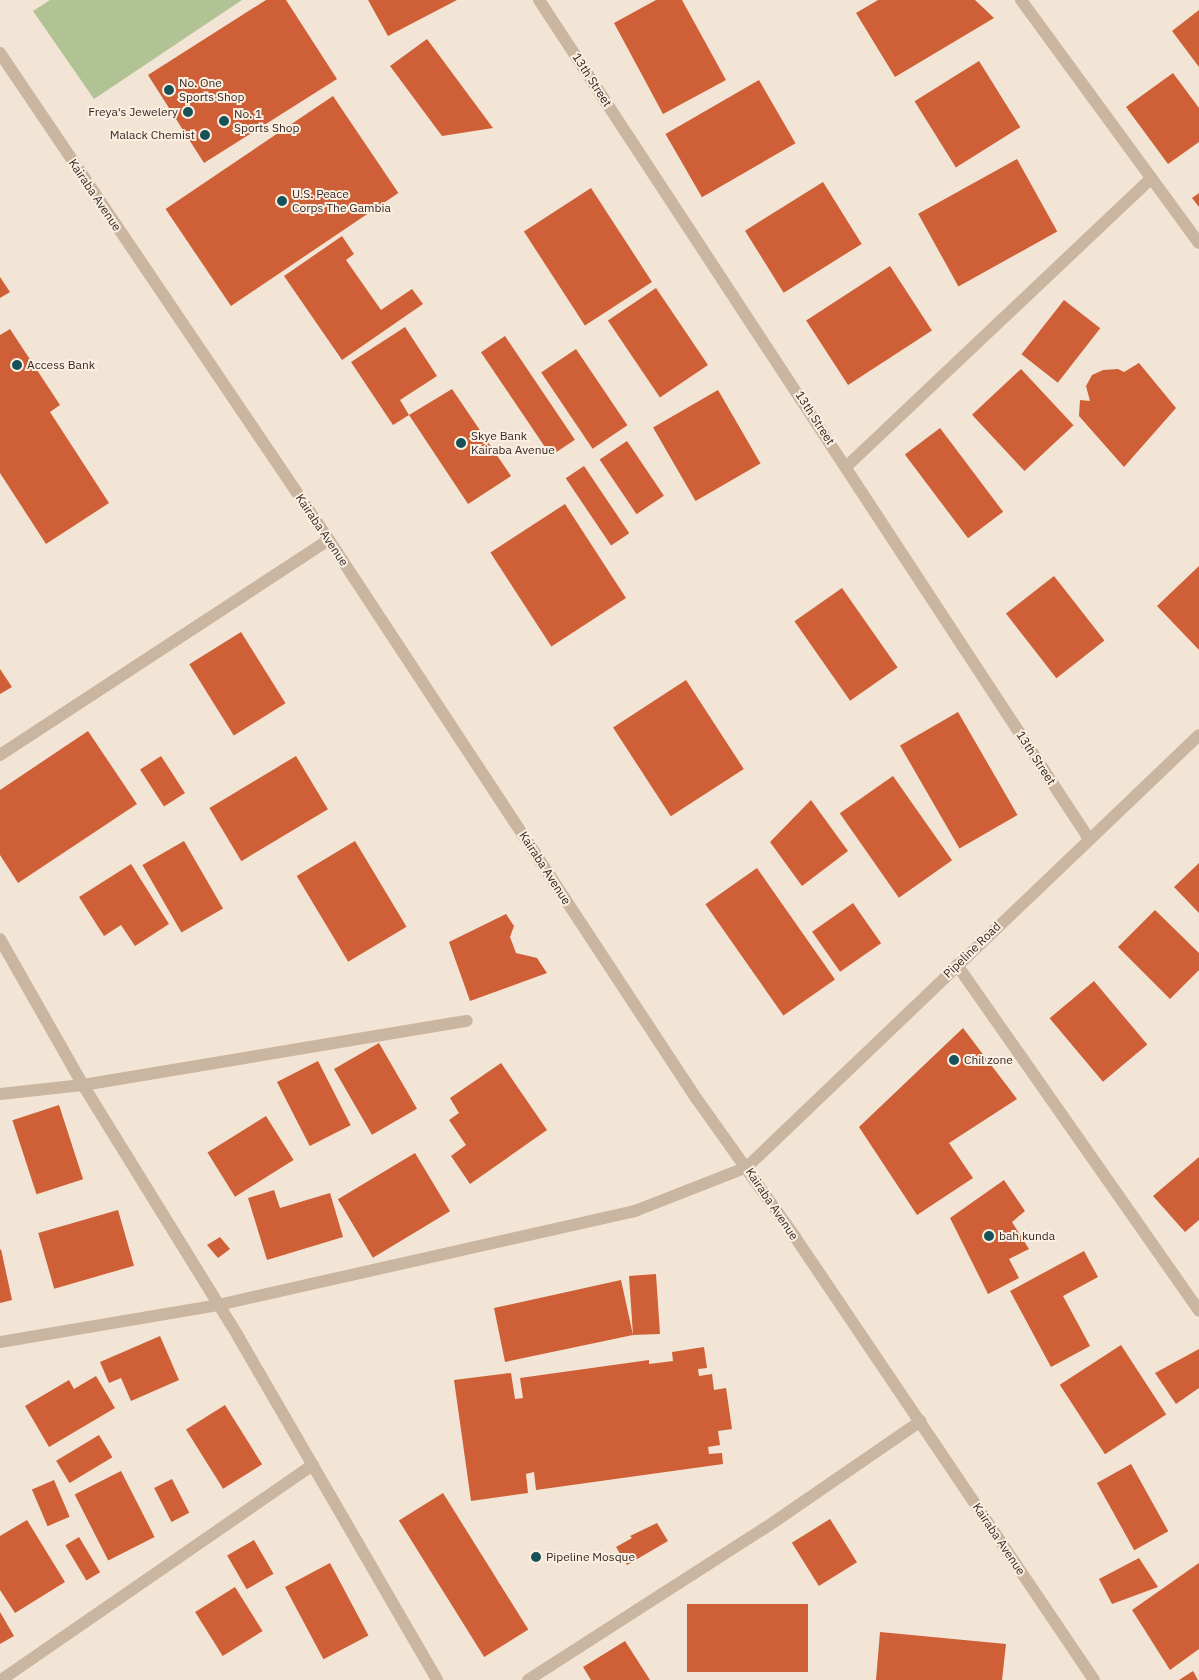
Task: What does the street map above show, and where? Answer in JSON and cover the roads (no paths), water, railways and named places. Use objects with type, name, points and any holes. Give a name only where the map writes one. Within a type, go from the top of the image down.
[{"type":"street","name":"13th Street","points":[[539,0],[847,466],[1089,839]]},
{"type":"street","points":[[1021,0],[1199,243]]},
{"type":"street","name":"Kairaba Avenue","points":[[0,54],[329,540],[696,1098],[747,1167],[1094,1680]]},
{"type":"street","points":[[847,466],[1152,178]]},
{"type":"street","points":[[0,755],[329,540]]},
{"type":"street","name":"Pipeline Road","points":[[747,1167],[957,964],[1199,735]]},
{"type":"street","points":[[0,939],[83,1085],[218,1305],[313,1465],[436,1680]]},
{"type":"street","points":[[957,964],[1199,1311]]},
{"type":"street","points":[[0,1094],[83,1085],[467,1021]]},
{"type":"street","points":[[0,1342],[218,1305],[635,1212],[747,1167]]},
{"type":"street","points":[[528,1680],[774,1522],[920,1421]]},
{"type":"street","points":[[1,1680],[313,1465]]},
{"type":"place","name":"No. One Sports Shop","points":[[169,90]]},
{"type":"place","name":"Freya's Jewelery","points":[[188,112]]},
{"type":"place","name":"No. 1 Sports Shop","points":[[224,121]]},
{"type":"place","name":"Malack Chemist","points":[[205,135]]},
{"type":"place","name":"U.S. Peace Corps The Gambia","points":[[282,201]]},
{"type":"place","name":"Access Bank","points":[[17,365]]},
{"type":"place","name":"Skye Bank Kairaba Avenue","points":[[461,443]]},
{"type":"place","name":"Chil zone","points":[[954,1060]]},
{"type":"place","name":"bah kunda","points":[[989,1236]]},
{"type":"place","name":"Pipeline Mosque","points":[[536,1557]]}]
